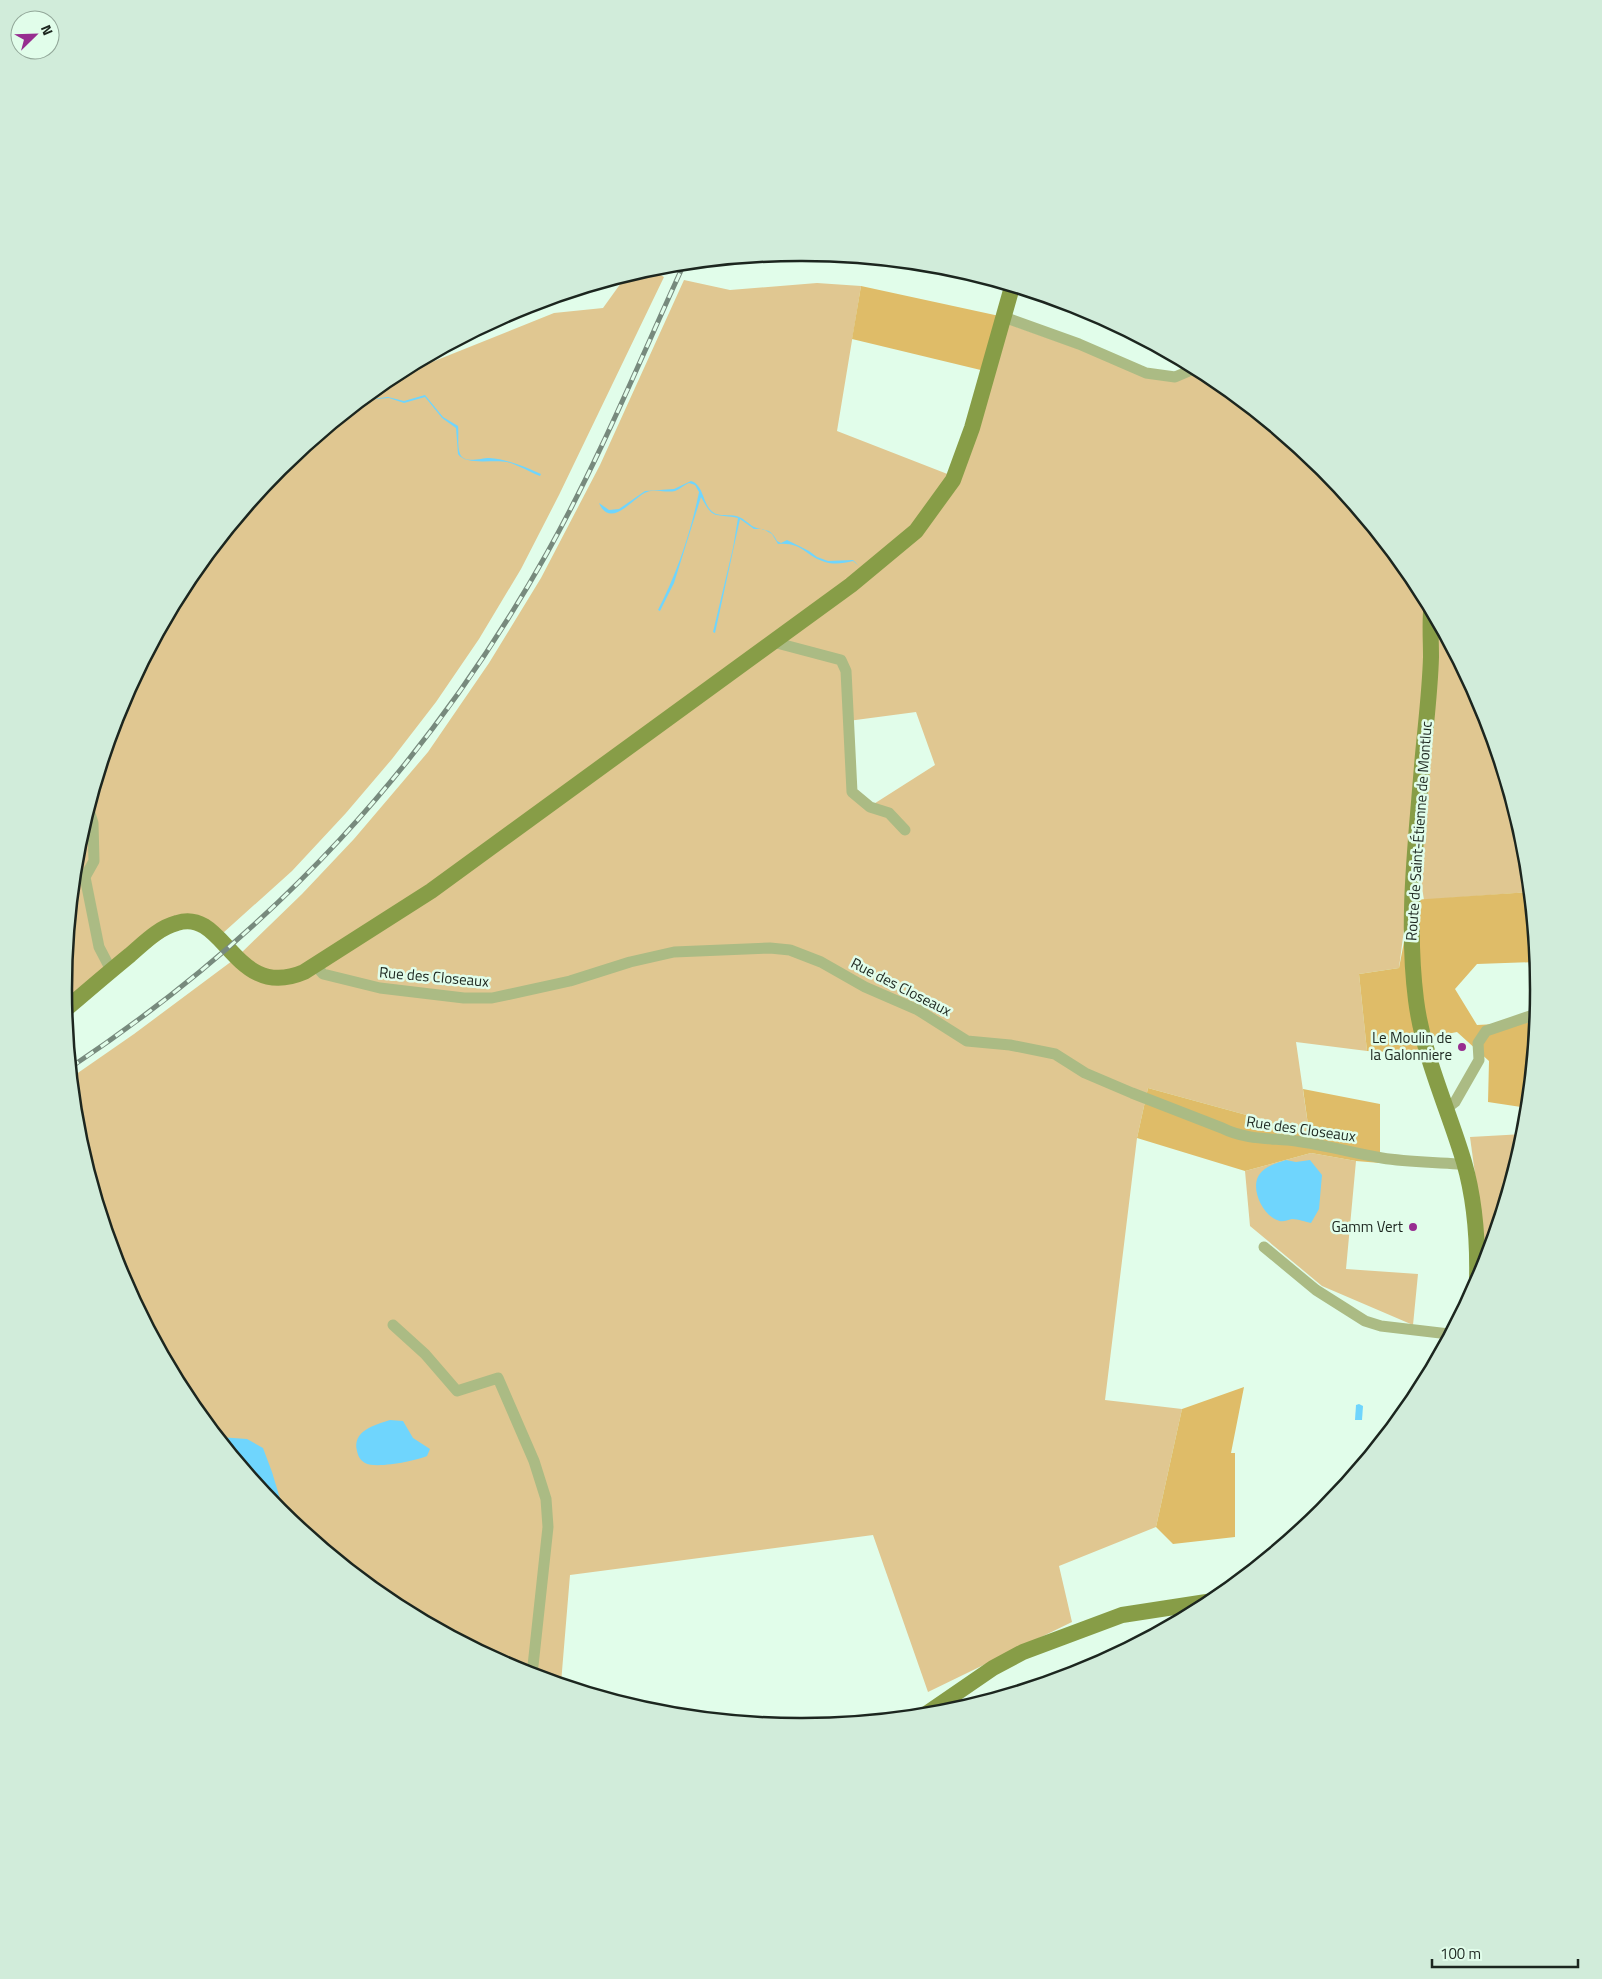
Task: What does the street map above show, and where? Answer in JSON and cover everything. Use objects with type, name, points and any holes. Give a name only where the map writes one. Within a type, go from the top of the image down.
[{"type":"main road","points":[[73,1003],[150,937],[167,926],[179,922],[194,922],[202,925],[216,935],[252,971],[273,978],[297,976],[316,966],[447,880],[868,571],[916,531],[953,480],[972,428],[1011,292]]},
{"type":"main road","name":"Route de Saint-Étienne de Montluc","points":[[1431,623],[1431,656],[1412,900],[1412,952],[1416,1000],[1421,1029],[1429,1061],[1464,1163],[1473,1205],[1477,1260]]},
{"type":"main road","points":[[940,1705],[993,1668],[1030,1649],[1122,1615],[1191,1604]]},
{"type":"street","points":[[1004,317],[1079,344],[1146,373],[1175,376],[1186,372]]},
{"type":"street","points":[[773,642],[841,660],[846,671],[852,792],[870,807],[889,813],[905,830]]},
{"type":"street","points":[[92,821],[94,861],[85,877],[99,947],[111,970]]},
{"type":"street","name":"Rue des Closeaux","points":[[316,966],[323,974],[380,988],[464,998],[492,998],[570,981],[630,962],[674,952],[770,948],[790,950],[821,962],[865,987],[918,1010],[967,1041],[1010,1045],[1054,1054],[1085,1073],[1234,1134],[1262,1140],[1295,1141],[1382,1158],[1464,1163]]},
{"type":"street","points":[[1446,1109],[1455,1102],[1479,1060],[1478,1043],[1486,1030],[1529,1016]]},
{"type":"street","points":[[1264,1247],[1316,1290],[1365,1321],[1381,1326],[1443,1333]]},
{"type":"street","points":[[393,1325],[425,1354],[458,1391],[498,1378],[534,1460],[546,1499],[548,1527],[533,1667]]},
{"type":"shaded area","points":[[660,275],[664,277],[559,495],[521,569],[479,639],[436,702],[392,759],[346,813],[292,871],[223,933],[186,921],[73,1004],[74,942],[86,847],[111,755],[128,711],[170,625],[195,585],[223,546],[253,509],[286,474],[321,442],[396,384],[432,362],[554,313],[603,308],[620,284]]},
{"type":"shaded area","points":[[684,280],[730,290],[817,283],[861,286],[837,431],[950,475],[1003,322],[1146,373],[1175,377],[1186,372],[1244,412],[1281,442],[1316,474],[1349,509],[1379,546],[1407,585],[1432,625],[1474,711],[1491,755],[1516,847],[1523,892],[1424,900],[1415,844],[1399,968],[1359,974],[1367,1051],[1296,1042],[1309,1132],[1148,1088],[1137,1138],[1105,1400],[1182,1409],[1156,1527],[1059,1566],[1072,1622],[928,1692],[873,1535],[570,1575],[561,1677],[522,1663],[479,1643],[437,1620],[396,1595],[321,1537],[286,1505],[253,1470],[195,1394],[170,1354],[128,1268],[111,1224],[86,1132],[78,1073],[134,1034],[236,958],[302,894],[354,839],[428,752],[489,663],[541,578],[600,465]],"holes":[[[916,712],[935,765],[869,807],[852,792],[848,721]]]},
{"type":"shaded area","points":[[861,286],[1004,317],[989,372],[852,339]]},
{"type":"shaded area","points":[[1523,892],[1529,962],[1477,964],[1455,989],[1477,1025],[1529,1022],[1520,1107],[1488,1102],[1489,1061],[1457,1032],[1432,1037],[1435,1054],[1367,1051],[1359,974],[1399,968],[1412,900]]},
{"type":"shaded area","points":[[1148,1088],[1309,1132],[1303,1089],[1380,1104],[1380,1163],[1311,1153],[1245,1171],[1137,1138]]},
{"type":"shaded area","points":[[1515,1134],[1505,1178],[1484,1242],[1470,1137]]},
{"type":"shaded area","points":[[1311,1153],[1356,1161],[1346,1269],[1418,1274],[1413,1325],[1322,1286],[1250,1226],[1245,1171]]},
{"type":"shaded area","points":[[1244,1387],[1231,1453],[1235,1453],[1235,1537],[1173,1544],[1156,1527],[1182,1409]]},
{"type":"water","points":[[425,395],[443,417],[458,426],[460,454],[465,459],[489,458],[502,460],[535,471],[541,474],[540,476],[507,462],[474,461],[467,460],[462,458],[458,454],[456,428],[442,418],[425,397],[404,403],[389,398],[376,399],[388,397],[404,401]]},
{"type":"water","points":[[691,481],[699,487],[711,511],[716,514],[739,517],[752,526],[761,529],[754,529],[740,519],[715,633],[713,632],[733,548],[738,518],[715,515],[709,510],[701,497],[674,583],[660,611],[658,610],[683,552],[699,492],[695,485],[689,483],[675,491],[647,492],[623,509],[610,514],[604,511],[599,503],[609,510],[619,509],[645,491],[674,489]]},
{"type":"water","points":[[764,530],[772,533],[777,541],[781,543],[787,540],[817,557],[828,561],[853,560],[859,566],[853,561],[843,563],[825,562],[799,547],[778,544],[772,534]]},
{"type":"water","points":[[1286,1160],[1296,1162],[1310,1160],[1322,1175],[1319,1209],[1311,1223],[1294,1219],[1279,1221],[1267,1213],[1259,1201],[1256,1187],[1259,1175],[1268,1167]]},
{"type":"water","points":[[1356,1405],[1363,1406],[1362,1420],[1355,1420]]},
{"type":"water","points":[[390,1420],[403,1421],[413,1438],[430,1449],[427,1456],[386,1465],[370,1465],[362,1461],[357,1451],[356,1444],[358,1438],[371,1427]]},
{"type":"water","points":[[227,1438],[247,1439],[263,1448],[280,1499],[253,1470]]},
{"type":"railway","points":[[77,1063],[145,1015],[214,960],[279,901],[340,839],[398,773],[451,704],[501,630],[566,518],[602,446],[681,271]]},
{"type":"place","name":"Le Moulin de la Galonniere","points":[[1462,1047]]},
{"type":"place","name":"Gamm Vert","points":[[1413,1227]]}]
